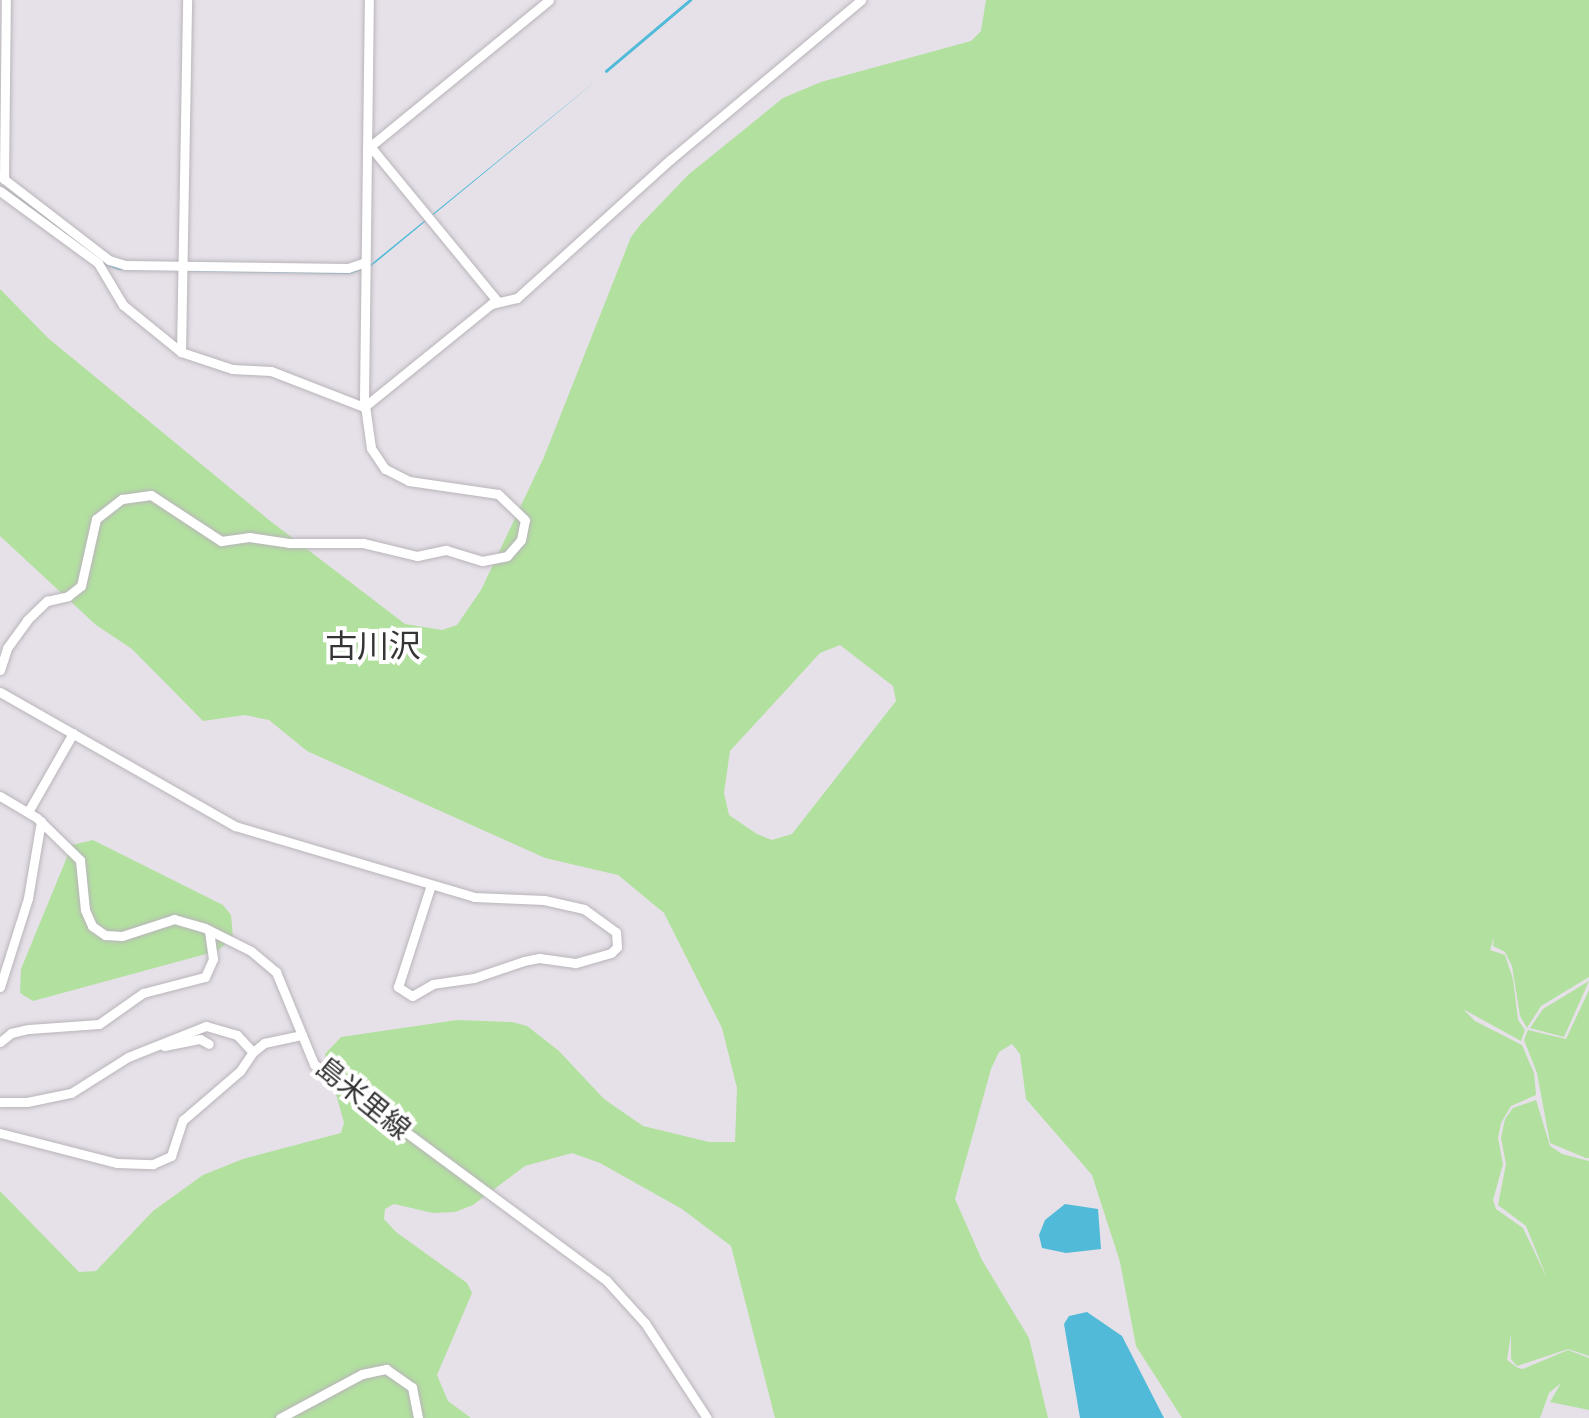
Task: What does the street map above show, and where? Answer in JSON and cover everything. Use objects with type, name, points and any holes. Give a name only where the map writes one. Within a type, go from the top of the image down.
[{"type":"street","points":[[6,0],[2,177],[109,260],[125,265],[348,268],[365,262]]},
{"type":"street","points":[[181,352],[187,0]]},
{"type":"street","points":[[0,670],[7,648],[27,620],[47,601],[68,596],[81,586],[96,519],[122,500],[150,494],[221,541],[249,537],[289,543],[363,543],[417,556],[446,550],[482,561],[507,556],[526,530],[525,520],[512,506],[488,490],[421,484],[385,469],[371,448],[364,407],[369,0]]},
{"type":"street","points":[[367,149],[549,0]]},
{"type":"street","points":[[837,0],[847,12]]},
{"type":"street","points":[[364,407],[496,301],[516,298],[862,0]]},
{"type":"street","points":[[367,149],[374,151],[496,301]]},
{"type":"street","points":[[0,191],[98,264],[123,305],[181,352],[232,369],[271,371],[364,407]]},
{"type":"street","points":[[0,692],[235,826],[474,898],[544,900],[584,909],[616,932],[617,947],[611,954],[574,963],[539,958],[524,961],[474,978],[434,984],[412,996],[398,986],[431,885]]},
{"type":"street","points":[[28,812],[73,733]]},
{"type":"street","name":"島米里線","points":[[0,796],[41,821],[80,860],[86,910],[92,926],[105,935],[122,936],[174,919],[209,930],[250,951],[276,972],[314,1064],[325,1076],[606,1280],[646,1322],[706,1418]]},
{"type":"street","points":[[0,988],[28,898],[41,821]]},
{"type":"street","points":[[0,1042],[11,1033],[29,1029],[99,1024],[143,992],[205,977],[213,959],[209,930]]},
{"type":"street","points":[[0,1102],[27,1102],[70,1093],[128,1057],[206,1026],[237,1036],[253,1052]]},
{"type":"street","points":[[0,1133],[105,1160],[153,1164],[172,1156],[182,1120],[240,1071],[253,1052],[264,1043],[302,1035]]},
{"type":"street","points":[[160,1046],[200,1039],[209,1044]]},
{"type":"street","points":[[280,1418],[362,1374],[386,1369],[412,1387],[418,1418]]},
{"type":"green space","points":[[986,0],[1589,0],[1589,977],[1541,1006],[1527,1028],[1520,1016],[1512,966],[1505,952],[1493,946],[1494,937],[1490,950],[1505,955],[1513,979],[1518,1020],[1525,1030],[1521,1041],[1463,1009],[1475,1021],[1522,1045],[1534,1073],[1536,1095],[1511,1106],[1501,1123],[1498,1138],[1503,1164],[1493,1200],[1496,1209],[1523,1228],[1547,1278],[1526,1226],[1498,1205],[1506,1164],[1501,1138],[1505,1119],[1513,1108],[1536,1100],[1550,1146],[1562,1154],[1589,1161],[1589,1356],[1568,1349],[1517,1366],[1511,1359],[1511,1334],[1507,1360],[1518,1368],[1523,1369],[1568,1350],[1589,1358],[1589,1410],[1550,1402],[1561,1383],[1549,1393],[1540,1418],[1182,1418],[1136,1346],[1120,1262],[1092,1175],[1026,1099],[1020,1054],[1012,1044],[999,1052],[991,1069],[955,1199],[982,1260],[1029,1338],[1048,1418],[775,1418],[731,1246],[682,1209],[600,1163],[572,1153],[525,1166],[473,1205],[455,1212],[433,1213],[394,1204],[385,1209],[384,1219],[396,1232],[467,1283],[472,1293],[437,1375],[448,1401],[471,1418],[0,1418],[0,1191],[79,1272],[96,1271],[153,1211],[203,1175],[243,1159],[341,1133],[344,1123],[325,1054],[341,1037],[457,1020],[527,1026],[559,1051],[604,1099],[643,1126],[709,1142],[735,1142],[737,1088],[722,1028],[664,913],[618,875],[545,858],[307,751],[269,720],[245,715],[203,721],[132,649],[96,625],[0,536],[0,289],[48,338],[269,520],[405,624],[442,630],[457,625],[481,590],[544,457],[631,237],[641,224],[688,175],[783,98],[821,82],[971,41],[981,31]],"holes":[[[840,645],[893,686],[896,701],[792,834],[772,840],[729,815],[724,793],[730,751],[820,653]]]},
{"type":"green space","points":[[93,840],[223,905],[231,915],[233,938],[217,951],[33,1001],[20,993],[21,969],[72,845]]},
{"type":"green space","points":[[1589,981],[1564,1037],[1530,1028],[1543,1009]]},
{"type":"green space","points":[[1589,990],[1586,1158],[1550,1143],[1537,1073],[1524,1040],[1528,1030],[1566,1039]]},
{"type":"water","points":[[602,76],[369,268],[349,274],[119,270],[105,265],[0,185],[120,269],[350,272],[370,265]]},
{"type":"water","points":[[1065,1204],[1098,1209],[1101,1249],[1066,1253],[1042,1248],[1039,1235],[1045,1220]]},
{"type":"water","points":[[1087,1312],[1122,1336],[1164,1418],[1080,1418],[1064,1324],[1069,1316]]},
{"type":"waterway","points":[[606,71],[690,0]]},
{"type":"district","name":"古川沢","points":[[373,646]]}]
